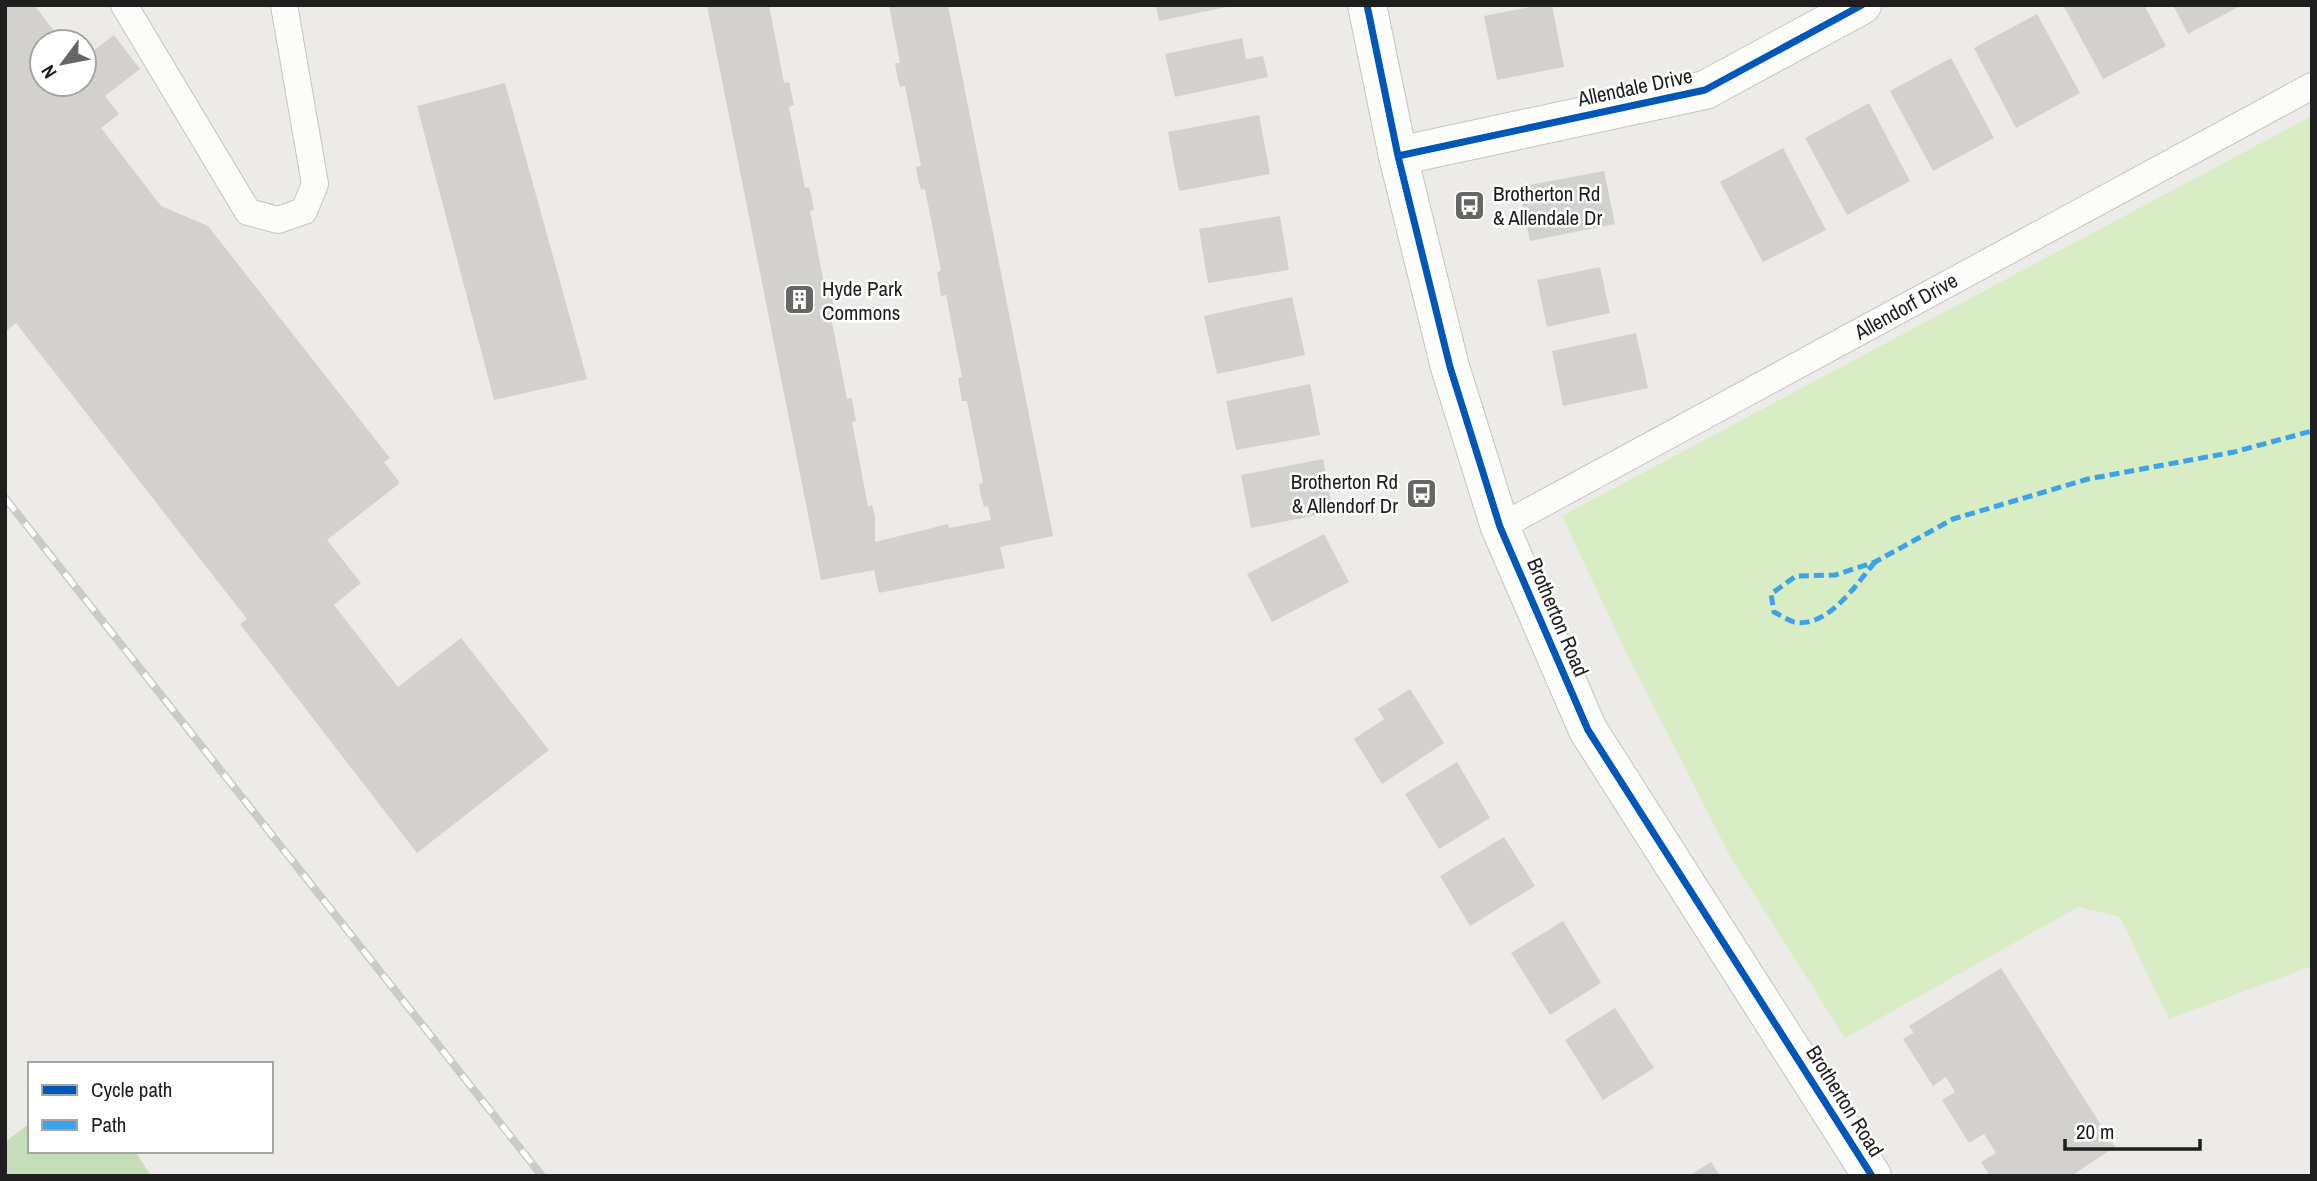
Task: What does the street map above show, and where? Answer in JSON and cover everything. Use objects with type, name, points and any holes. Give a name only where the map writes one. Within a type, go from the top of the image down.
[{"type":"street","name":"Brotherton Road","points":[[1367,5],[1398,156],[1450,367],[1500,527],[1588,730],[1872,1176]]},
{"type":"street","name":"Allendale Drive","points":[[1398,156],[1704,90],[1862,5]]},
{"type":"lane","points":[[124,5],[248,212],[278,220],[304,211],[315,184],[284,5]]},
{"type":"lane","name":"Allendorf Drive","points":[[1500,527],[2312,86]]},
{"type":"green space","points":[[2312,116],[2312,966],[2169,1019],[2120,917],[2078,907],[1845,1038],[1731,858],[1626,652],[1562,516]]},
{"type":"green space","points":[[28,1125],[28,1153],[136,1153],[151,1176],[5,1176],[5,1142]]},
{"type":"building","points":[[5,5],[34,5],[52,28],[28,28],[28,98],[98,98],[98,47],[114,35],[140,69],[105,96],[119,114],[101,128],[161,206],[208,226],[390,458],[384,462],[400,483],[327,540],[361,583],[334,605],[398,687],[461,638],[549,750],[417,853],[240,624],[247,619],[16,323],[5,332]]},
{"type":"building","name":"Hyde Park Commons","points":[[707,5],[769,5],[784,83],[789,82],[794,105],[789,107],[805,188],[809,187],[812,198],[814,210],[810,211],[826,294],[831,293],[836,316],[831,317],[847,399],[852,398],[856,421],[852,422],[868,506],[872,505],[875,516],[875,542],[948,524],[949,528],[991,520],[988,506],[984,507],[981,496],[979,484],[983,483],[967,401],[962,401],[958,378],[962,377],[946,295],[941,296],[937,272],[941,271],[925,189],[921,190],[918,179],[916,167],[921,166],[905,86],[900,87],[897,75],[895,63],[900,63],[889,5],[948,5],[1053,536],[1000,547],[1005,568],[879,593],[874,570],[821,580]]},
{"type":"building","points":[[1156,5],[1231,5],[1231,6],[1159,21]]},
{"type":"building","points":[[1552,5],[1564,67],[1497,80],[1484,16]]},
{"type":"building","points":[[2063,5],[2144,5],[2166,46],[2103,79]]},
{"type":"building","points":[[2173,5],[2242,5],[2188,34]]},
{"type":"building","points":[[2037,14],[2080,93],[2016,128],[1974,48]]},
{"type":"building","points":[[1242,38],[1246,59],[1263,56],[1268,77],[1175,97],[1165,54]]},
{"type":"building","points":[[1951,58],[1994,138],[1933,171],[1890,91]]},
{"type":"building","points":[[505,83],[587,379],[494,400],[417,106]]},
{"type":"building","points":[[1869,103],[1910,181],[1847,215],[1805,138]]},
{"type":"building","points":[[1259,115],[1270,174],[1179,191],[1168,132]]},
{"type":"building","points":[[1783,148],[1826,230],[1763,262],[1720,182]]},
{"type":"building","points":[[1604,171],[1615,224],[1530,241],[1519,187]]},
{"type":"building","points":[[1280,216],[1289,270],[1208,283],[1199,229]]},
{"type":"building","points":[[1600,267],[1610,313],[1547,327],[1537,280]]},
{"type":"building","points":[[1292,297],[1305,355],[1217,374],[1204,316]]},
{"type":"building","points":[[1636,333],[1648,388],[1563,406],[1552,351]]},
{"type":"building","points":[[1310,384],[1320,435],[1236,450],[1226,401]]},
{"type":"building","points":[[1323,459],[1333,512],[1251,528],[1241,475]]},
{"type":"building","points":[[1324,534],[1349,582],[1272,622],[1247,574]]},
{"type":"building","points":[[1410,689],[1444,743],[1382,784],[1354,739],[1384,719],[1378,709]]},
{"type":"building","points":[[1457,762],[1490,818],[1439,849],[1405,794]]},
{"type":"building","points":[[1504,837],[1535,886],[1470,926],[1440,876]]},
{"type":"building","points":[[1563,921],[1601,983],[1550,1015],[1511,953]]},
{"type":"building","points":[[2001,968],[2115,1147],[2071,1176],[1990,1176],[1981,1162],[1996,1153],[1984,1134],[1969,1143],[1942,1100],[1955,1092],[1946,1077],[1933,1086],[1903,1039],[1914,1033],[1909,1026]]},
{"type":"building","points":[[1615,1008],[1654,1068],[1603,1100],[1565,1040]]},
{"type":"building","points":[[1711,1162],[1720,1176],[1689,1176]]},
{"type":"railway","points":[[5,498],[542,1176]]},
{"type":"marked path","points":[[1875,562],[1840,603],[1818,619],[1794,622],[1774,612],[1771,594],[1796,576],[1835,575],[1875,562],[1953,519],[2088,479],[2234,452],[2312,431]]},
{"type":"cycle path","points":[[1367,5],[1398,156],[1450,367],[1500,527],[1588,730],[1872,1176]]},
{"type":"cycle path","points":[[1398,156],[1705,90],[1862,5]]},
{"type":"place","name":"Brotherton Rd & Allendale Dr","points":[[1470,205]]},
{"type":"place","name":"Hyde Park Commons","points":[[799,300]]},
{"type":"place","name":"Brotherton Rd & Allendorf Dr","points":[[1421,493]]}]
